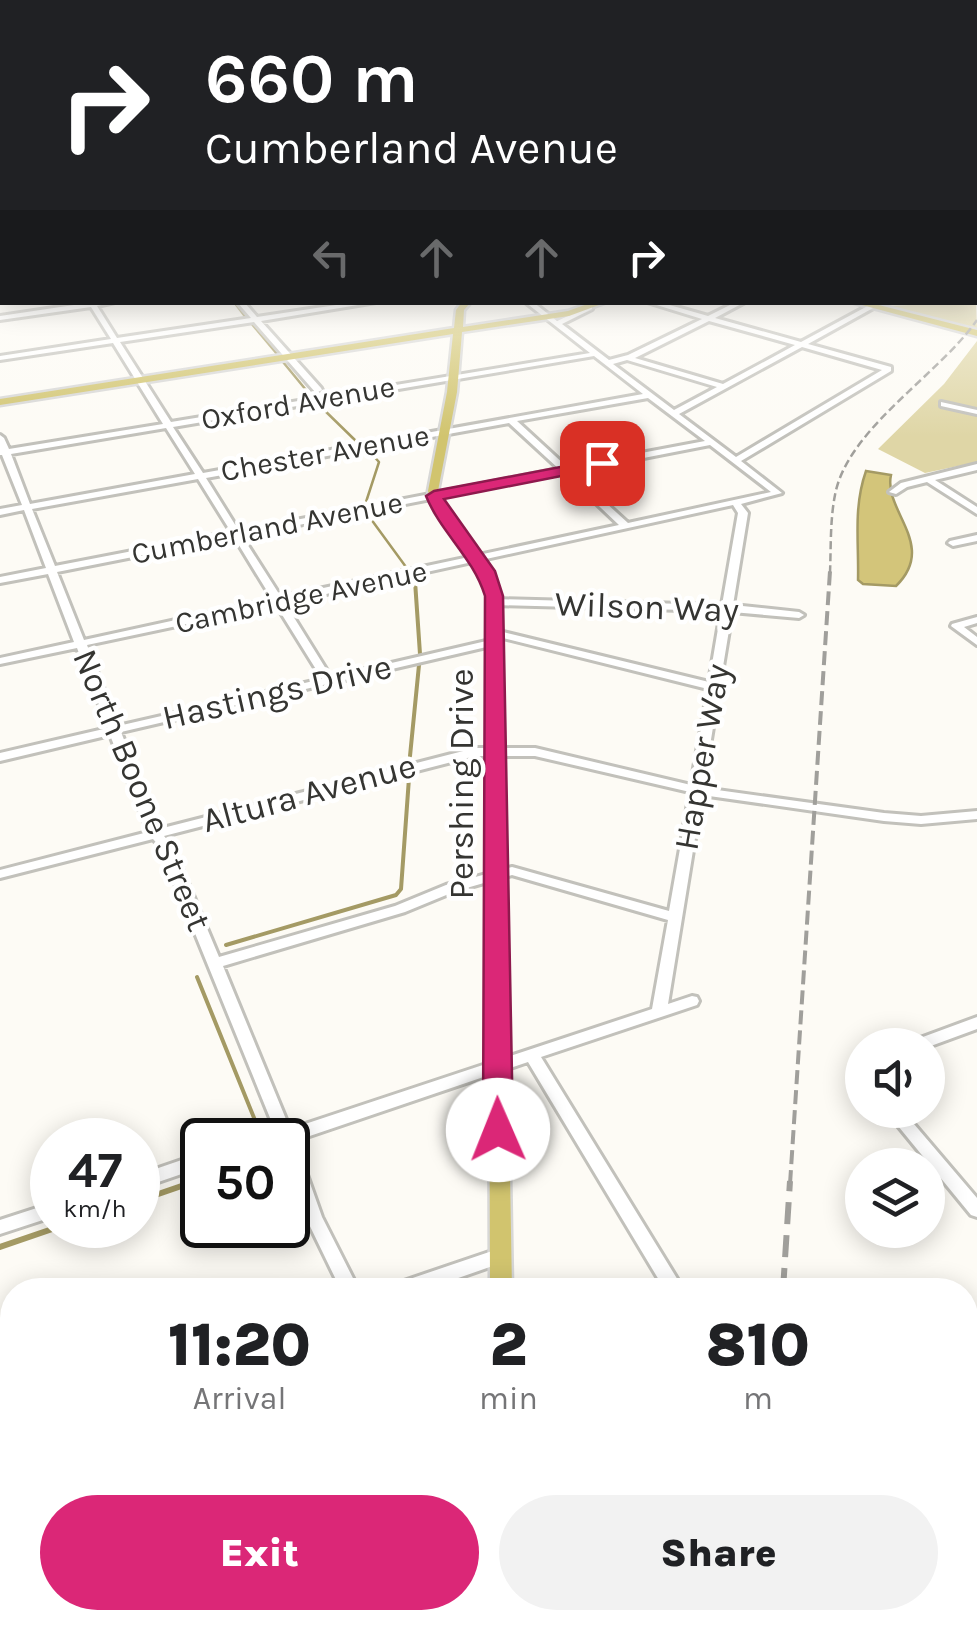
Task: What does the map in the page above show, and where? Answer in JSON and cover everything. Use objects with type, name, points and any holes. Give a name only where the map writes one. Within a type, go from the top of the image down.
[{"type":"main road","points":[[434,496],[454,377],[460,310],[464,305]]},
{"type":"main road","points":[[0,402],[596,305]]},
{"type":"main road","points":[[877,305],[977,333]]},
{"type":"main road","name":"Pershing Drive","points":[[434,496],[441,512],[491,580],[495,602],[500,1278]]},
{"type":"street","points":[[0,318],[84,305]]},
{"type":"street","points":[[91,305],[328,680]]},
{"type":"street","points":[[242,305],[318,390]]},
{"type":"street","points":[[0,358],[354,305]]},
{"type":"street","points":[[532,305],[736,460],[888,368],[660,305]]},
{"type":"street","points":[[607,362],[628,358],[736,305]]},
{"type":"street","points":[[674,413],[877,305]]},
{"type":"street","points":[[556,324],[590,308]]},
{"type":"street","name":"Oxford Avenue","points":[[3,453],[595,354]]},
{"type":"street","points":[[628,358],[724,387]]},
{"type":"street","name":"Chester Avenue","points":[[0,512],[650,395]]},
{"type":"street","points":[[944,404],[977,412]]},
{"type":"street","points":[[511,420],[628,528]]},
{"type":"street","name":"North Boone Street","points":[[0,438],[155,834],[166,845],[278,1118]]},
{"type":"street","name":"Cumberland Avenue","points":[[0,580],[712,442]]},
{"type":"street","name":"Cambridge Avenue","points":[[0,661],[778,494],[736,460]]},
{"type":"street","points":[[893,492],[977,467]]},
{"type":"street","points":[[928,479],[977,511]]},
{"type":"street","name":"Happer Way","points":[[659,1012],[743,514],[737,504]]},
{"type":"street","points":[[953,543],[977,538]]},
{"type":"street","name":"Wilson Way","points":[[495,602],[728,608],[799,615]]},
{"type":"street","points":[[977,620],[956,626],[977,642]]},
{"type":"street","name":"Hastings Drive","points":[[0,757],[495,638],[714,687]]},
{"type":"street","name":"Altura Avenue","points":[[0,874],[458,755],[497,751],[570,758],[696,790],[900,819],[977,816]]},
{"type":"street","points":[[216,963],[400,909],[496,875],[520,872],[674,917]]},
{"type":"street","points":[[310,1133],[692,1000]]},
{"type":"street","points":[[945,1035],[977,1023]]},
{"type":"street","points":[[532,1054],[668,1278]]},
{"type":"street","points":[[909,1128],[977,1210]]},
{"type":"street","name":"North Boone Street","points":[[310,1207],[344,1278]]},
{"type":"street","points":[[0,1227],[30,1217]]},
{"type":"street","points":[[435,1278],[498,1256]]},
{"type":"shaded area","points":[[976,305],[977,329],[886,306]]},
{"type":"shaded area","points":[[977,341],[977,462],[925,473],[878,449],[944,384]]},
{"type":"shaded area","points":[[866,471],[891,475],[894,502],[911,542],[908,571],[896,586],[863,584],[858,580],[858,512]]},
{"type":"waterway","points":[[236,305],[247,319]]},
{"type":"waterway","points":[[251,323],[277,354]]},
{"type":"waterway","points":[[283,362],[311,396]]},
{"type":"waterway","points":[[319,405],[358,443]]},
{"type":"waterway","points":[[366,502],[379,462],[369,451]]},
{"type":"waterway","points":[[368,515],[406,567]]},
{"type":"waterway","points":[[415,581],[420,654]]},
{"type":"waterway","points":[[410,756],[419,665]]},
{"type":"waterway","points":[[226,945],[396,895],[401,889],[409,778]]},
{"type":"waterway","points":[[197,977],[254,1118]]},
{"type":"waterway","points":[[160,1193],[180,1187]]},
{"type":"waterway","points":[[0,1247],[30,1237]]},
{"type":"railway","points":[[830,573],[833,505],[843,471],[875,425],[977,320]]},
{"type":"railway","points":[[790,1184],[830,571]]},
{"type":"railway","points":[[784,1278],[790,1181]]},
{"type":"route","points":[[498,1130],[494,596],[486,571],[441,512],[434,496],[602,463]]}]
